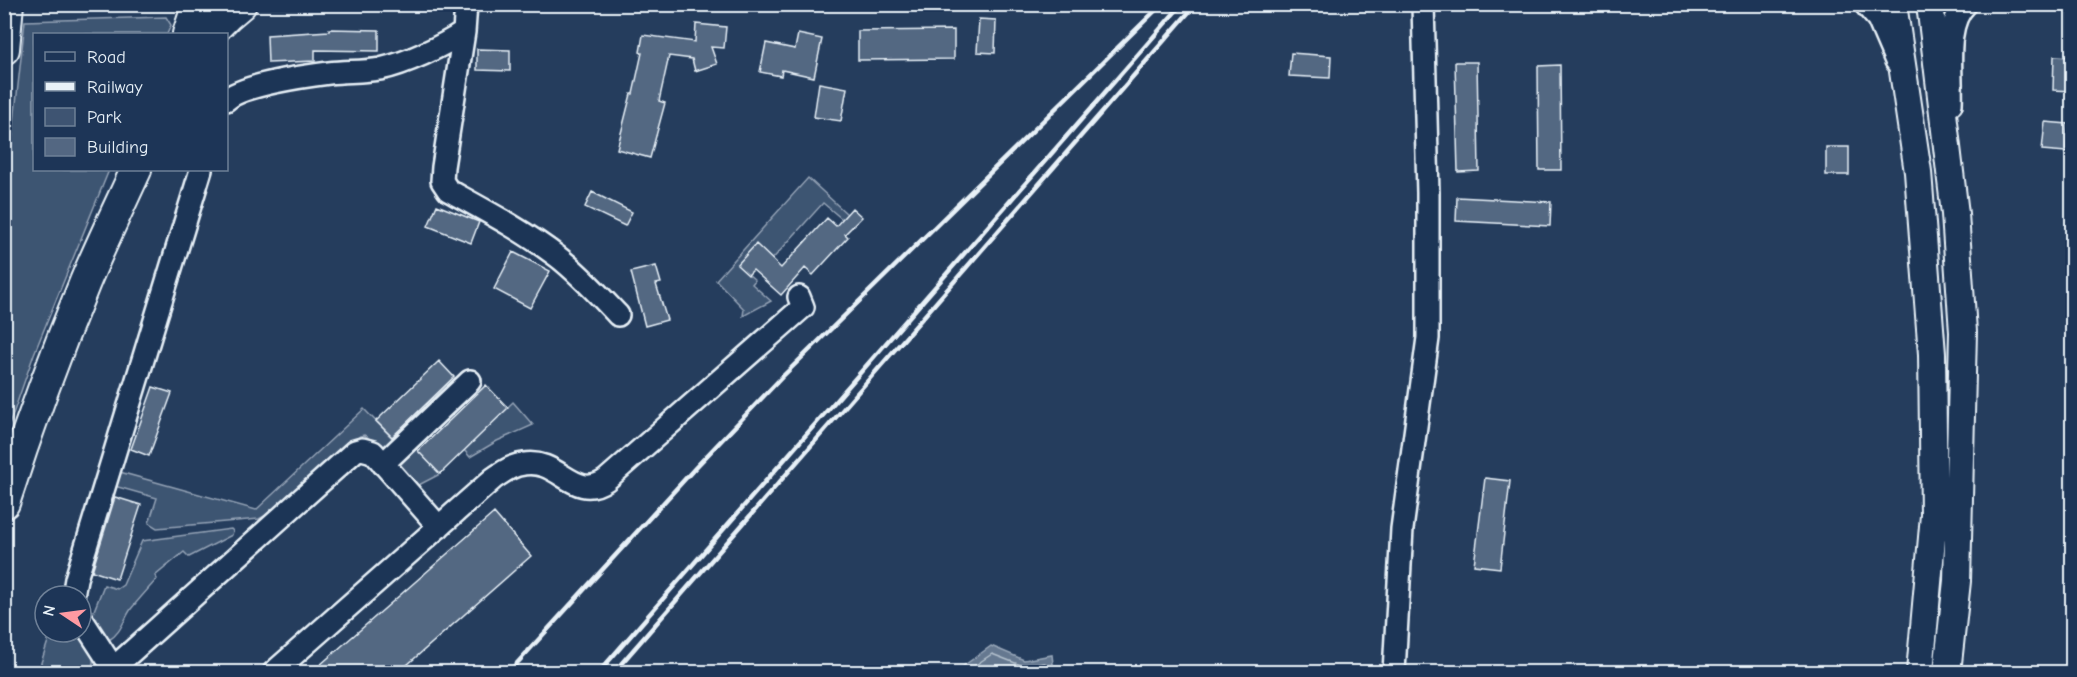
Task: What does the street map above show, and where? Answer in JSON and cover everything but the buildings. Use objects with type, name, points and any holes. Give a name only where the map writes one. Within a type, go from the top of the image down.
[{"type":"highway","points":[[5,49],[8,4]]},
{"type":"highway","points":[[188,33],[198,4]]},
{"type":"highway","points":[[210,33],[242,4]]},
{"type":"highway","points":[[4,503],[26,433],[85,281],[136,171]]},
{"type":"main road","points":[[1893,4],[1918,172],[1932,354],[1934,515],[1920,672]]},
{"type":"main road","points":[[1930,4],[1955,214],[1963,332],[1957,581],[1947,672]]},
{"type":"street","points":[[466,4],[442,181],[448,190],[505,222],[559,258],[618,315]]},
{"type":"street","points":[[1394,672],[1402,529],[1428,338],[1428,193],[1423,4]]},
{"type":"street","points":[[1865,4],[1878,19],[1905,81]]},
{"type":"street","points":[[1947,150],[1951,98],[1952,28],[1958,12],[1966,4]]},
{"type":"street","points":[[228,98],[235,93],[254,87],[328,73],[386,67],[449,42],[464,32]]},
{"type":"street","points":[[75,584],[201,171]]},
{"type":"street","points":[[274,672],[508,468],[525,463],[542,465],[583,487],[592,488],[599,485],[803,307],[799,297]]},
{"type":"street","points":[[383,464],[471,381]]},
{"type":"street","points":[[93,639],[111,671],[355,451],[368,449],[374,452],[439,527]]},
{"type":"green space","points":[[166,17],[171,25],[167,33],[33,33],[33,171],[109,171],[34,354],[5,437],[4,214],[25,21]]},
{"type":"green space","points":[[808,178],[847,214],[842,219],[823,203],[760,273],[754,268],[738,265],[755,280],[752,284],[771,301],[743,316],[744,309],[716,280]]},
{"type":"green space","points":[[513,402],[533,425],[497,441],[470,457],[464,450]]},
{"type":"green space","points":[[364,409],[394,440],[381,449],[366,436],[360,436],[274,511],[259,519],[157,528],[149,523],[157,498],[111,485],[116,471],[256,510]]},
{"type":"green space","points":[[415,447],[440,474],[413,488],[396,468],[398,463]]},
{"type":"green space","points":[[231,529],[233,531],[232,535],[189,557],[184,552],[155,576],[157,579],[131,609],[116,634],[109,640],[103,639],[93,625],[93,613],[104,585],[117,589],[123,585],[142,541]]},
{"type":"green space","points":[[47,644],[86,644],[93,657],[90,672],[38,672]]},
{"type":"water","points":[[991,646],[1024,660],[1052,655],[1054,672],[955,672]]},
{"type":"railway","points":[[509,672],[696,467],[782,377],[1162,4]]},
{"type":"railway","points":[[599,672],[1182,4]]},
{"type":"railway","points":[[614,672],[1196,4]]}]
